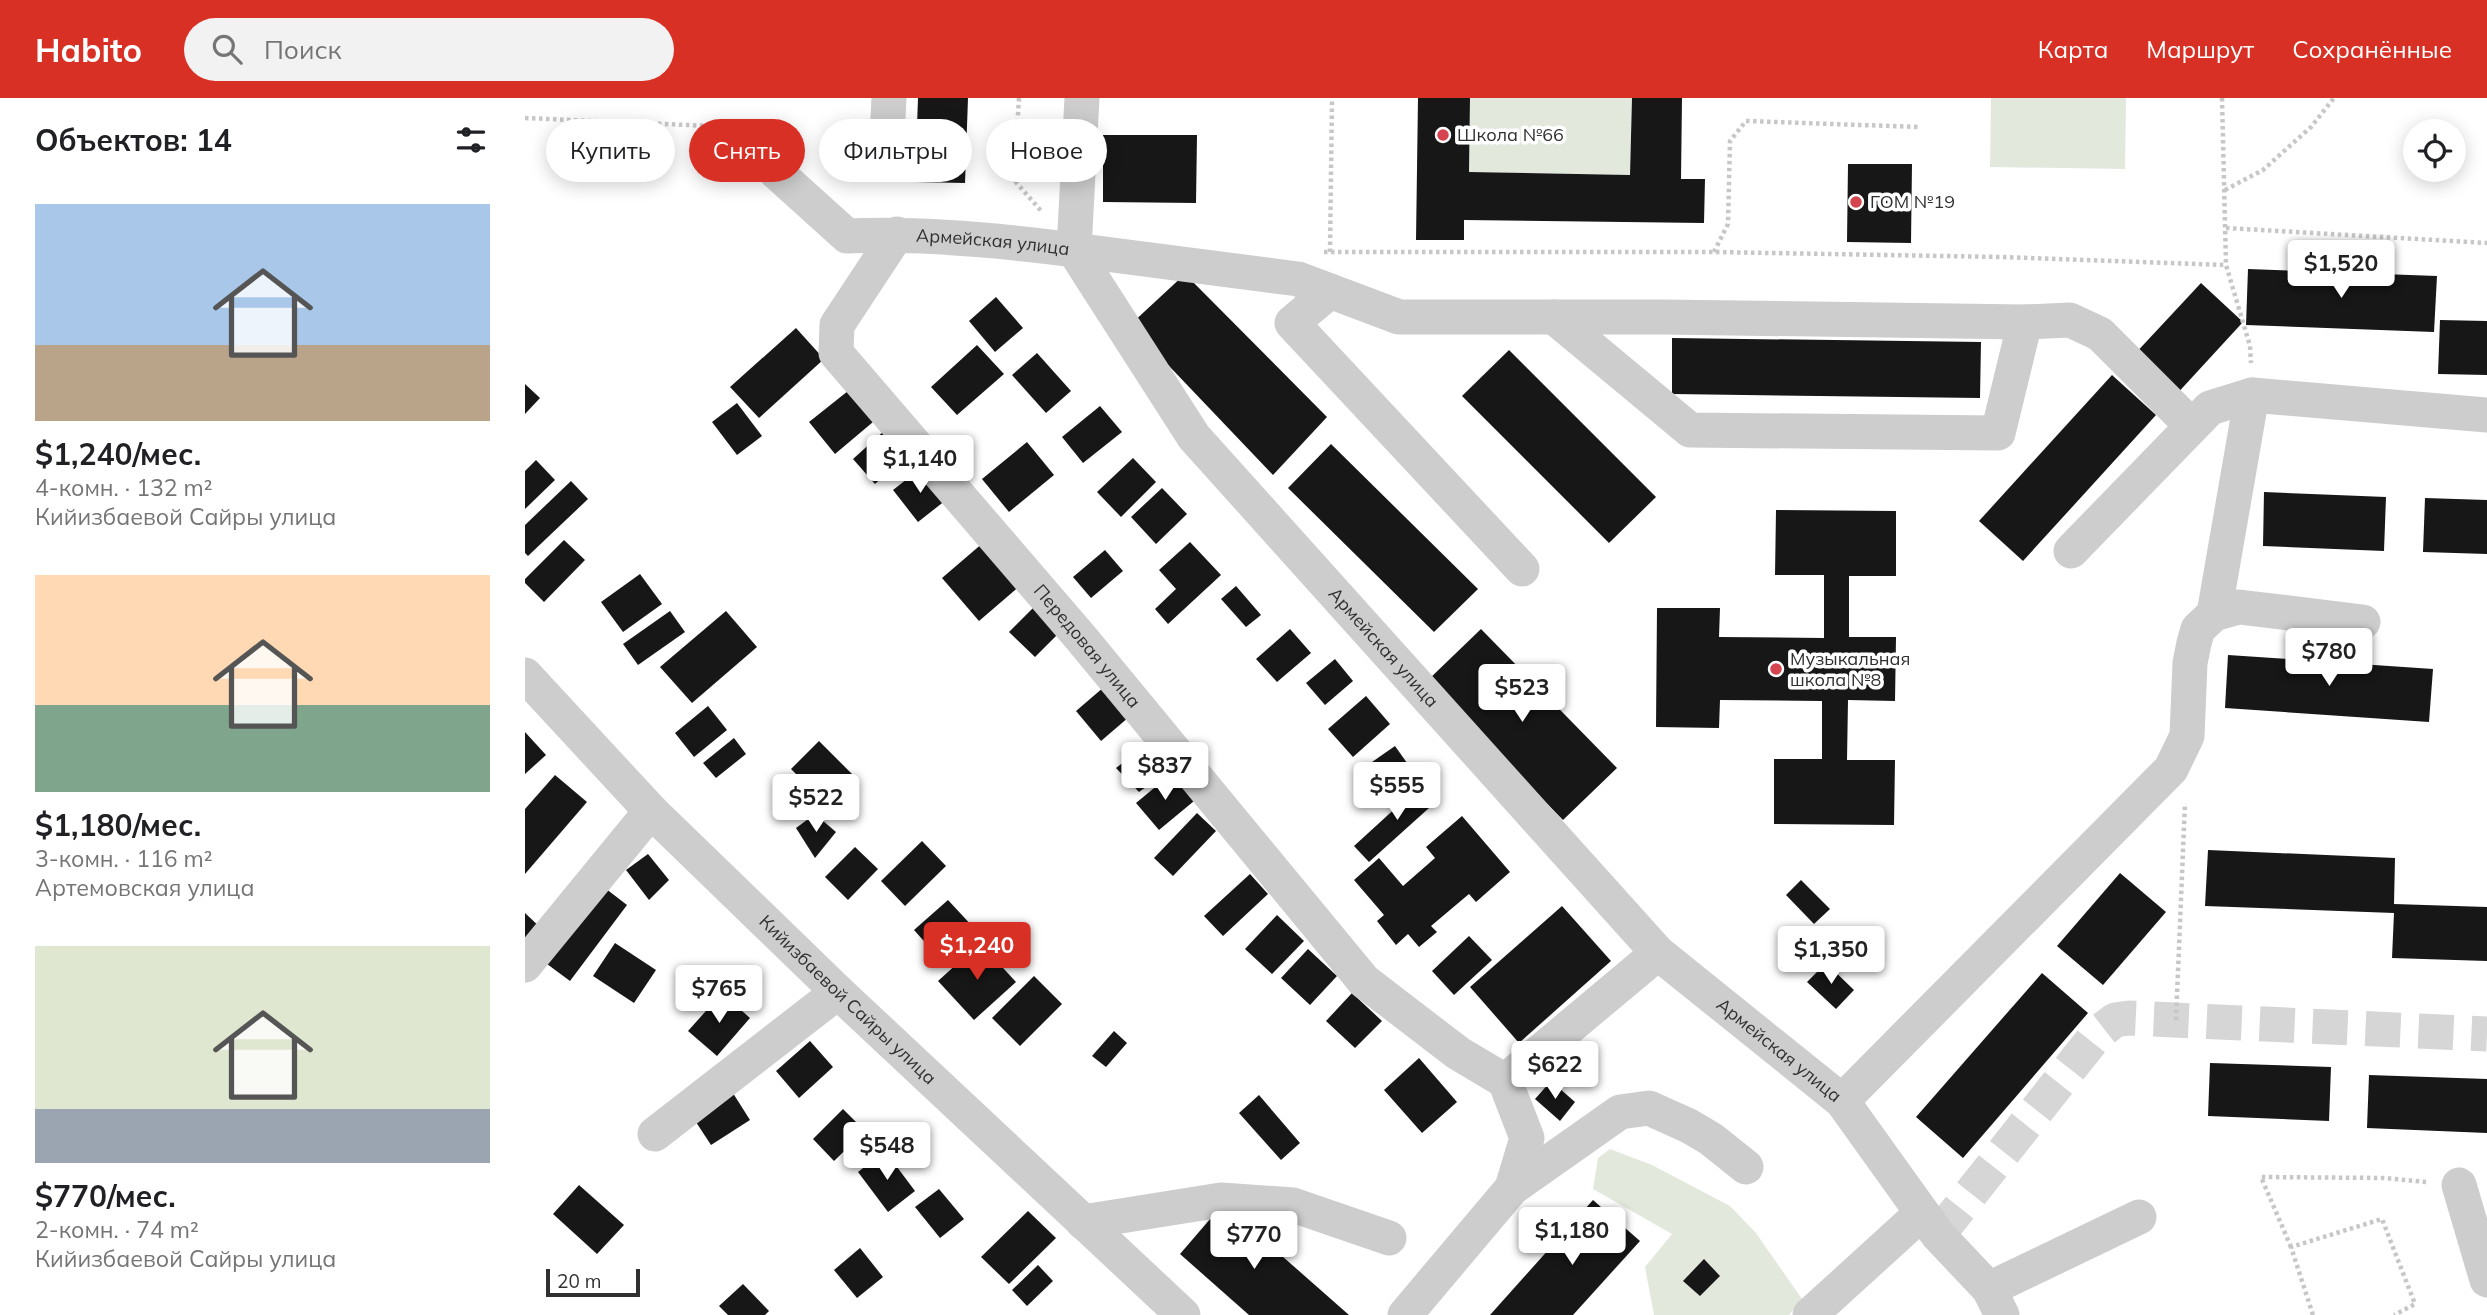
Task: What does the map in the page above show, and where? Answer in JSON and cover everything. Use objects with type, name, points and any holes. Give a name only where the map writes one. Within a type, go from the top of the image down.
[{"type":"street","points":[[888,119],[889,98]]},
{"type":"street","points":[[1082,98],[1074,250],[1298,279],[1399,317],[2025,322],[2070,320],[2100,334],[2192,426]]},
{"type":"street","name":"Армейская улица","points":[[787,182],[847,236],[897,234],[1005,241],[1074,250],[1194,438],[1658,953],[1842,1101],[1938,1235],[1995,1302]]},
{"type":"street","name":"Передовая улица","points":[[897,234],[837,325],[836,353],[1081,638],[1364,981],[1458,1052],[1505,1081]]},
{"type":"street","points":[[1330,291],[1291,323],[1522,569]]},
{"type":"street","points":[[1554,317],[1691,430],[1999,433],[2025,322]]},
{"type":"street","points":[[2071,551],[2210,408],[2252,395],[2487,415]]},
{"type":"street","points":[[2214,614],[2252,395]]},
{"type":"street","points":[[1842,1101],[2171,769],[2187,736],[2190,663],[2194,643],[2198,629],[2214,614],[2239,607],[2363,622]]},
{"type":"street","name":"Кийизбаевой Сайры улица","points":[[525,675],[651,811],[838,992],[1183,1315]]},
{"type":"street","points":[[525,965],[651,811]]},
{"type":"street","points":[[1512,1188],[1527,1138],[1505,1081],[1658,953]]},
{"type":"street","points":[[655,1134],[838,992]]},
{"type":"street","points":[[1405,1315],[1512,1188],[1620,1112],[1649,1108],[1711,1139],[1746,1167]]},
{"type":"street","points":[[2459,1185],[2487,1280]]},
{"type":"street","points":[[1083,1222],[1221,1200],[1293,1205],[1389,1238]]},
{"type":"street","points":[[1811,1315],[1922,1213]]},
{"type":"street","points":[[1995,1302],[2139,1217]]},
{"type":"path","points":[[1019,98],[1014,180],[1074,250]]},
{"type":"path","points":[[1330,252],[1332,98]]},
{"type":"path","points":[[2222,98],[2226,265],[2250,346],[2252,395]]},
{"type":"path","points":[[2225,190],[2263,170],[2311,127],[2334,98]]},
{"type":"path","points":[[525,118],[689,125]]},
{"type":"path","points":[[1714,252],[1728,224],[1730,141],[1746,121],[1919,127]]},
{"type":"path","points":[[2226,228],[2487,243]]},
{"type":"path","points":[[1316,252],[1714,252],[2001,257],[2226,265]]},
{"type":"path","points":[[2176,1020],[2185,790]]},
{"type":"path","points":[[2313,1315],[2291,1247],[2261,1177],[2384,1178],[2459,1185]]},
{"type":"path","points":[[2291,1247],[2382,1219],[2415,1304],[2394,1315]]},
{"type":"shaded area","points":[[1470,98],[1632,98],[1630,175],[1469,172]]},
{"type":"shaded area","points":[[1991,98],[2126,98],[2125,169],[1990,167]]},
{"type":"shaded area","points":[[1610,1149],[1652,1165],[1730,1206],[1756,1233],[1802,1299],[1789,1315],[1654,1315],[1645,1267],[1672,1234],[1593,1189],[1598,1158]]},
{"type":"building","points":[[918,98],[968,98],[967,119],[917,119]]},
{"type":"building","name":"Школа №66","points":[[1418,98],[1470,98],[1469,172],[1630,175],[1632,98],[1682,98],[1681,179],[1705,179],[1704,223],[1464,220],[1464,240],[1416,240]]},
{"type":"building","points":[[1107,135],[1197,135],[1196,203],[1103,202],[1103,182],[1107,182]]},
{"type":"building","points":[[1848,164],[1912,164],[1911,243],[1847,242]]},
{"type":"building","points":[[2248,269],[2437,276],[2434,332],[2246,325]]},
{"type":"building","points":[[1185,274],[1327,417],[1273,475],[1130,325]]},
{"type":"building","points":[[2201,283],[2243,322],[2174,397],[2132,357]]},
{"type":"building","points":[[996,297],[1023,328],[995,352],[969,321]]},
{"type":"building","points":[[2440,320],[2487,321],[2487,375],[2438,374]]},
{"type":"building","points":[[796,328],[824,359],[759,418],[730,387]]},
{"type":"building","points":[[1672,338],[1981,342],[1980,398],[1672,394]]},
{"type":"building","points":[[977,345],[1004,374],[957,415],[931,387]]},
{"type":"building","points":[[1509,350],[1656,497],[1609,543],[1462,396]]},
{"type":"building","points":[[1037,353],[1071,391],[1046,413],[1012,375]]},
{"type":"building","points":[[2112,375],[2156,415],[2023,561],[1979,521]]},
{"type":"building","points":[[525,384],[540,398],[525,414]]},
{"type":"building","points":[[848,391],[873,422],[835,454],[809,422]]},
{"type":"building","points":[[737,403],[762,436],[737,455],[712,422]]},
{"type":"building","points":[[1100,406],[1122,432],[1083,463],[1062,437]]},
{"type":"building","points":[[884,431],[907,455],[875,484],[853,459]]},
{"type":"building","points":[[1027,442],[1054,475],[1009,512],[982,479]]},
{"type":"building","points":[[1331,444],[1478,589],[1434,632],[1288,488]]},
{"type":"building","points":[[1133,458],[1156,482],[1121,517],[1097,492]]},
{"type":"building","points":[[536,460],[555,480],[525,509],[525,471]]},
{"type":"building","points":[[921,468],[946,500],[918,522],[893,490]]},
{"type":"building","points":[[571,481],[588,499],[528,556],[525,553],[525,525]]},
{"type":"building","points":[[1162,488],[1187,514],[1156,544],[1131,517]]},
{"type":"building","points":[[2264,492],[2386,497],[2384,551],[2263,546]]},
{"type":"building","points":[[2425,498],[2487,500],[2487,554],[2423,552]]},
{"type":"building","name":"Музыкальная школа №8","points":[[1776,510],[1896,511],[1896,576],[1849,576],[1849,637],[1896,637],[1895,701],[1848,700],[1847,760],[1895,760],[1894,825],[1774,824],[1774,759],[1822,759],[1822,701],[1720,700],[1719,728],[1656,727],[1657,608],[1720,608],[1719,637],[1824,638],[1824,575],[1775,575]]},
{"type":"building","points":[[564,540],[585,560],[544,602],[525,583],[525,579]]},
{"type":"building","points":[[984,542],[1021,585],[979,621],[942,578]]},
{"type":"building","points":[[1190,542],[1221,575],[1168,624],[1155,609],[1176,589],[1159,570]]},
{"type":"building","points":[[1105,550],[1123,571],[1091,598],[1073,577]]},
{"type":"building","points":[[640,574],[662,604],[623,632],[601,602]]},
{"type":"building","points":[[1236,586],[1261,615],[1246,627],[1221,599]]},
{"type":"building","points":[[1035,606],[1061,631],[1035,657],[1009,632]]},
{"type":"building","points":[[670,611],[685,632],[638,665],[623,644]]},
{"type":"building","points":[[726,611],[757,647],[692,703],[660,667]]},
{"type":"building","points":[[1290,629],[1311,653],[1277,682],[1256,659]]},
{"type":"building","points":[[1481,629],[1617,768],[1563,820],[1427,681]]},
{"type":"building","points":[[2228,655],[2433,669],[2429,722],[2225,708]]},
{"type":"building","points":[[1335,659],[1353,681],[1325,705],[1306,683]]},
{"type":"building","points":[[1104,687],[1129,717],[1101,741],[1076,711]]},
{"type":"building","points":[[1366,696],[1390,724],[1353,757],[1328,729]]},
{"type":"building","points":[[708,706],[727,730],[694,757],[675,733]]},
{"type":"building","points":[[525,732],[546,755],[525,774]]},
{"type":"building","points":[[734,738],[746,754],[716,778],[703,763]]},
{"type":"building","points":[[819,741],[853,775],[825,803],[791,769]]},
{"type":"building","points":[[1395,746],[1417,777],[1383,800],[1362,769]]},
{"type":"building","points":[[1143,747],[1168,771],[1139,792],[1116,768]]},
{"type":"building","points":[[1171,774],[1194,801],[1159,830],[1136,803]]},
{"type":"building","points":[[555,775],[587,802],[525,874],[525,809]]},
{"type":"building","points":[[1424,782],[1439,799],[1369,862],[1354,846]]},
{"type":"building","points":[[1197,813],[1216,831],[1173,876],[1154,858]]},
{"type":"building","points":[[815,814],[836,832],[815,858],[796,828]]},
{"type":"building","points":[[1462,816],[1510,872],[1476,902],[1469,894],[1431,926],[1437,932],[1419,947],[1408,934],[1396,945],[1377,921],[1384,915],[1354,880],[1379,858],[1403,886],[1435,858],[1426,847]]},
{"type":"building","points":[[922,841],[946,866],[905,906],[881,881]]},
{"type":"building","points":[[855,847],[878,869],[848,900],[825,877]]},
{"type":"building","points":[[2208,850],[2395,858],[2394,904],[2487,907],[2487,961],[2392,958],[2394,913],[2205,906]]},
{"type":"building","points":[[648,854],[669,880],[649,900],[626,870]]},
{"type":"building","points":[[2120,873],[2166,912],[2103,985],[2057,946]]},
{"type":"building","points":[[1250,874],[1268,894],[1223,936],[1204,916]]},
{"type":"building","points":[[1801,880],[1830,909],[1814,924],[1786,895]]},
{"type":"building","points":[[601,885],[627,905],[570,981],[543,961]]},
{"type":"building","points":[[948,900],[974,928],[940,959],[914,930]]},
{"type":"building","points":[[1562,906],[1611,961],[1519,1043],[1470,987]]},
{"type":"building","points":[[525,913],[543,930],[525,948]]},
{"type":"building","points":[[1277,915],[1304,941],[1272,974],[1245,949]]},
{"type":"building","points":[[1469,936],[1492,960],[1454,995],[1432,971]]},
{"type":"building","points":[[615,943],[656,970],[634,1003],[593,976]]},
{"type":"building","points":[[980,943],[1016,982],[974,1020],[938,981]]},
{"type":"building","points":[[1308,949],[1337,976],[1310,1005],[1281,978]]},
{"type":"building","points":[[1826,963],[1854,990],[1836,1009],[1807,982]]},
{"type":"building","points":[[2042,973],[2088,1013],[1963,1158],[1916,1117]]},
{"type":"building","points":[[1034,976],[1062,1004],[1020,1046],[992,1018]]},
{"type":"building","points":[[722,993],[750,1018],[717,1056],[688,1031]]},
{"type":"building","points":[[1352,993],[1382,1021],[1355,1048],[1326,1021]]},
{"type":"building","points":[[1114,1031],[1127,1043],[1106,1067],[1092,1056]]},
{"type":"building","points":[[810,1041],[833,1067],[799,1098],[776,1071]]},
{"type":"building","points":[[1419,1058],[1457,1102],[1422,1133],[1384,1090]]},
{"type":"building","points":[[2210,1063],[2331,1067],[2329,1121],[2208,1116]]},
{"type":"building","points":[[2369,1075],[2487,1079],[2487,1133],[2367,1128]]},
{"type":"building","points":[[1551,1081],[1575,1102],[1560,1121],[1535,1099]]},
{"type":"building","points":[[731,1090],[750,1120],[711,1145],[692,1116]]},
{"type":"building","points":[[1259,1095],[1300,1143],[1281,1160],[1239,1113]]},
{"type":"building","points":[[843,1109],[865,1131],[834,1161],[813,1139]]},
{"type":"building","points":[[885,1151],[915,1191],[888,1212],[858,1172]]},
{"type":"building","points":[[579,1185],[624,1225],[597,1254],[553,1214]]},
{"type":"building","points":[[939,1189],[964,1219],[940,1238],[915,1207]]},
{"type":"building","points":[[1593,1200],[1640,1241],[1573,1315],[1490,1315]]},
{"type":"building","points":[[1223,1204],[1349,1315],[1249,1315],[1180,1254]]},
{"type":"building","points":[[1028,1211],[1056,1238],[1009,1284],[981,1257]]},
{"type":"building","points":[[860,1248],[883,1277],[857,1298],[834,1270]]},
{"type":"building","points":[[1704,1259],[1720,1276],[1700,1296],[1683,1281]]},
{"type":"building","points":[[1038,1265],[1053,1281],[1027,1306],[1012,1290]]},
{"type":"building","points":[[743,1284],[769,1311],[765,1315],[728,1315],[719,1306]]},
{"type":"tunnel","points":[[1938,1235],[2097,1034],[2115,1020],[2129,1018],[2487,1034]]},
{"type":"place","name":"Школа №66","points":[[1443,135]]},
{"type":"place","name":"ГОМ №19","points":[[1856,202]]},
{"type":"place","name":"Музыкальная школа №8","points":[[1776,669]]}]
